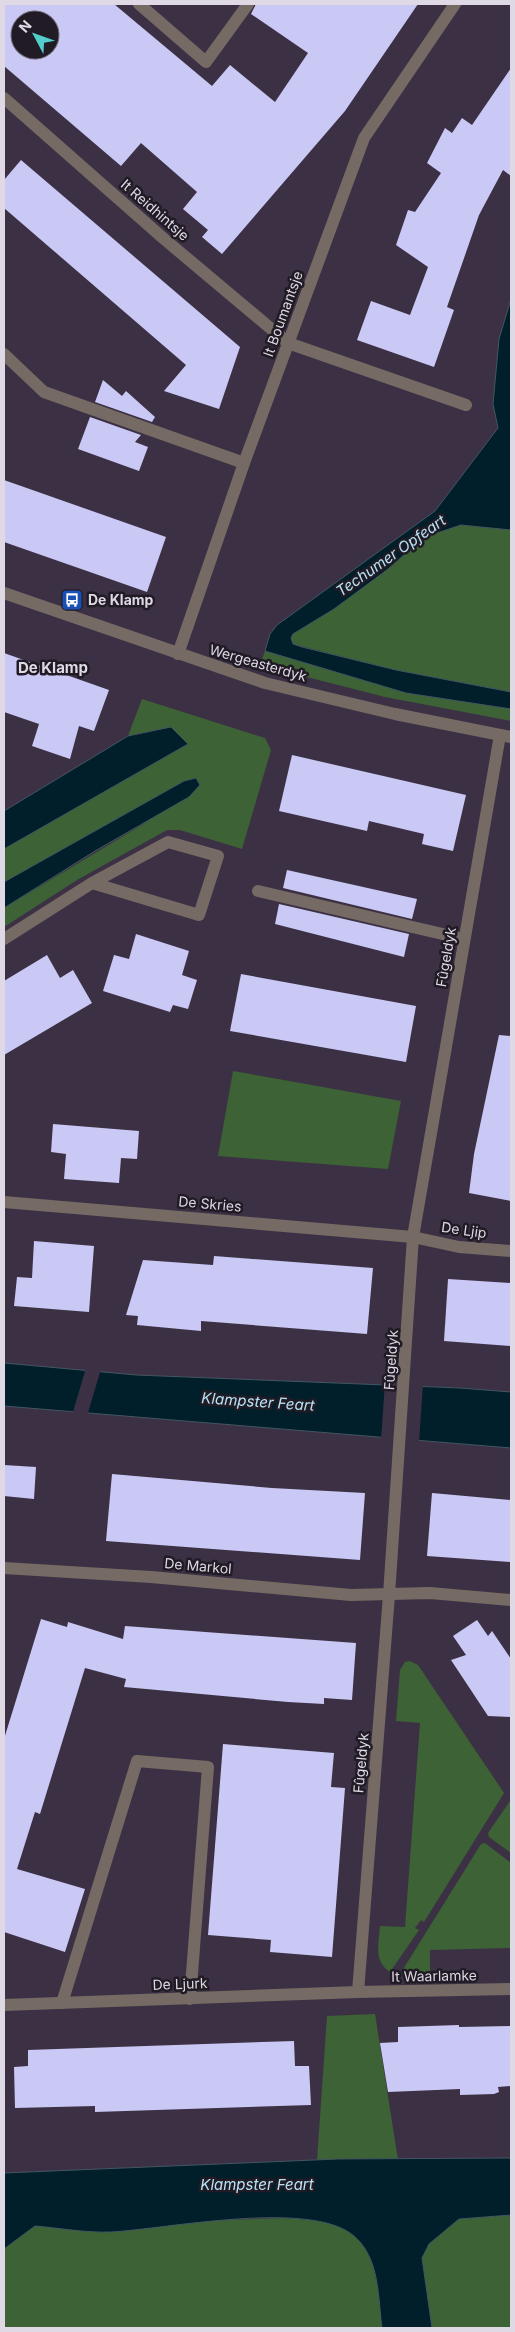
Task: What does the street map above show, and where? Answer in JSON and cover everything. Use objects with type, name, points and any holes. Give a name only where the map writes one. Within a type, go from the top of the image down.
[{"type":"street","points":[[139,4],[206,62],[248,4]]},
{"type":"street","name":"It Boumantsje","points":[[178,654],[244,463],[364,138],[455,4]]},
{"type":"street","name":"It Reidhintsje","points":[[4,98],[163,238],[288,343]]},
{"type":"street","points":[[288,343],[466,405]]},
{"type":"street","points":[[4,354],[44,392],[244,463]]},
{"type":"street","name":"Wergeasterdyk","points":[[4,593],[178,654],[274,685],[395,714],[505,736]]},
{"type":"street","name":"Fûgeldyk","points":[[358,1992],[390,1595],[413,1237],[464,939],[505,736]]},
{"type":"street","points":[[4,939],[92,883],[168,842],[218,856],[199,915],[92,883]]},
{"type":"street","points":[[258,891],[464,939]]},
{"type":"street","name":"De Skries","points":[[4,1202],[413,1237]]},
{"type":"street","name":"De Ljip","points":[[413,1237],[459,1247],[511,1250]]},
{"type":"street","name":"De Markol","points":[[4,1568],[151,1576],[351,1595],[390,1595]]},
{"type":"street","points":[[390,1595],[430,1593],[511,1600]]},
{"type":"street","points":[[62,2003],[136,1761],[208,1767],[190,1999]]},
{"type":"street","name":"It Waarlamke","points":[[358,1992],[511,1989]]},
{"type":"street","name":"De Ljurk","points":[[4,2005],[358,1992]]},
{"type":"green space","points":[[461,525],[511,530],[511,692],[396,670],[293,644],[291,638],[293,634],[334,609],[388,569],[413,547],[434,534]]},
{"type":"green space","points":[[265,651],[406,693],[511,709],[511,721],[385,697],[260,665]]},
{"type":"green space","points":[[142,699],[265,738],[271,750],[242,849],[180,830],[167,830],[77,880],[4,927],[4,908],[145,823],[196,778],[184,781],[4,882],[4,849],[188,744],[171,727],[128,736]]},
{"type":"green space","points":[[233,1071],[401,1101],[388,1169],[218,1156]]},
{"type":"green space","points":[[410,1661],[418,1665],[504,1793],[424,1922],[421,1920],[415,1928],[419,1930],[390,1972],[381,1963],[379,1957],[380,1926],[405,1927],[420,1723],[396,1721],[400,1670],[405,1662]]},
{"type":"green space","points":[[510,1801],[511,1853],[489,1837],[488,1833]]},
{"type":"green space","points":[[485,1843],[511,1863],[511,1948],[430,1950],[430,1975],[401,1975],[481,1844]]},
{"type":"green space","points":[[375,2014],[398,2160],[317,2160],[327,2016]]},
{"type":"green space","points":[[511,2215],[511,2328],[432,2328],[422,2258],[429,2244],[459,2219]]},
{"type":"green space","points":[[286,2218],[330,2222],[350,2231],[360,2241],[368,2253],[377,2283],[382,2328],[4,2328],[4,2249],[35,2226],[109,2232],[198,2221]]},
{"type":"water","name":"Techumer Opfeart","points":[[511,299],[511,530],[461,525],[434,534],[413,547],[388,569],[334,609],[293,634],[291,638],[293,644],[302,647],[396,670],[511,692],[511,709],[406,693],[265,651],[270,634],[277,625],[435,511],[498,428],[493,404],[499,339]]},
{"type":"water","points":[[171,727],[188,744],[4,849],[4,811],[128,736]]},
{"type":"water","points":[[196,778],[200,785],[189,797],[95,851],[4,908],[4,882],[184,781]]},
{"type":"water","name":"Klampster Feart","points":[[4,1363],[136,1375],[460,1388],[511,1392],[511,1448],[4,1406]]},
{"type":"water","name":"Klampster Feart","points":[[511,2158],[511,2215],[459,2219],[429,2244],[422,2258],[432,2328],[382,2328],[376,2279],[369,2255],[363,2245],[354,2236],[334,2225],[306,2219],[237,2219],[111,2232],[35,2226],[4,2249],[4,2173],[338,2159]]},
{"type":"pier","points":[[86,1368],[101,1369],[87,1416],[72,1415]]},
{"type":"pier","points":[[385,1382],[423,1384],[419,1443],[381,1440]]},
{"type":"building","points":[[4,4],[114,4],[212,86],[230,65],[275,102],[308,53],[251,14],[256,4],[418,4],[345,111],[222,254],[202,237],[208,230],[183,209],[197,192],[141,143],[121,166],[4,66]]},
{"type":"building","points":[[511,68],[511,176],[503,170],[479,215],[447,307],[454,310],[434,367],[357,340],[371,301],[410,315],[428,267],[396,245],[408,210],[415,212],[441,173],[427,163],[445,128],[452,133],[462,118],[472,125]]},
{"type":"building","points":[[21,160],[240,347],[219,409],[164,391],[186,365],[4,208],[4,180]]},
{"type":"building","points":[[103,380],[122,396],[126,391],[155,417],[152,422],[95,402]]},
{"type":"building","points":[[90,417],[141,435],[135,442],[148,447],[139,471],[78,449]]},
{"type":"building","points":[[4,480],[166,537],[147,592],[4,542]]},
{"type":"building","points":[[4,653],[109,690],[94,731],[79,726],[70,759],[32,746],[39,724],[4,712]]},
{"type":"building","points":[[292,755],[466,795],[453,851],[422,844],[424,834],[369,821],[367,831],[279,811]]},
{"type":"building","points":[[287,870],[417,899],[412,919],[283,888]]},
{"type":"building","points":[[279,904],[409,934],[404,957],[275,924]]},
{"type":"building","points":[[136,934],[189,951],[182,975],[197,980],[188,1009],[173,1005],[170,1012],[103,991],[114,955],[129,959]]},
{"type":"building","points":[[47,955],[60,978],[73,970],[92,1003],[4,1055],[4,981]]},
{"type":"building","points":[[241,974],[416,1006],[406,1062],[230,1031]]},
{"type":"building","points":[[499,1035],[511,1036],[511,1201],[469,1193],[474,1154]]},
{"type":"building","points":[[53,1124],[139,1131],[137,1159],[121,1158],[119,1183],[64,1179],[66,1154],[51,1152]]},
{"type":"building","points":[[34,1241],[94,1246],[89,1312],[14,1306],[17,1277],[32,1278]]},
{"type":"building","points":[[214,1256],[373,1268],[367,1334],[201,1321],[201,1331],[137,1325],[138,1316],[126,1315],[143,1260],[213,1265]]},
{"type":"building","points":[[448,1279],[511,1283],[511,1346],[444,1341]]},
{"type":"building","points":[[4,1465],[36,1467],[34,1499],[4,1496]]},
{"type":"building","points":[[112,1474],[272,1488],[365,1493],[360,1560],[106,1541]]},
{"type":"building","points":[[432,1493],[511,1500],[510,1562],[427,1556]]},
{"type":"building","points":[[41,1619],[67,1627],[68,1622],[123,1639],[125,1626],[356,1643],[352,1700],[324,1698],[324,1704],[124,1687],[126,1679],[85,1668],[40,1814],[35,1812],[17,1869],[85,1889],[65,1952],[4,1932],[4,1739]]},
{"type":"building","points":[[477,1620],[488,1636],[492,1631],[511,1659],[511,1717],[488,1716],[451,1660],[466,1655],[453,1636]]},
{"type":"building","points":[[223,1744],[334,1753],[331,1787],[345,1788],[332,1957],[270,1952],[271,1940],[208,1935]]},
{"type":"building","points":[[459,2025],[459,2027],[511,2026],[511,2086],[498,2087],[499,2092],[494,2094],[460,2095],[460,2089],[388,2092],[380,2043],[398,2042],[398,2027]]},
{"type":"building","points":[[294,2041],[295,2066],[309,2066],[311,2105],[95,2112],[95,2106],[15,2108],[14,2067],[28,2066],[28,2050]]},
{"type":"place","name":"De Klamp","points":[[72,600]]},
{"type":"district","name":"De Klamp","points":[[53,668]]}]
